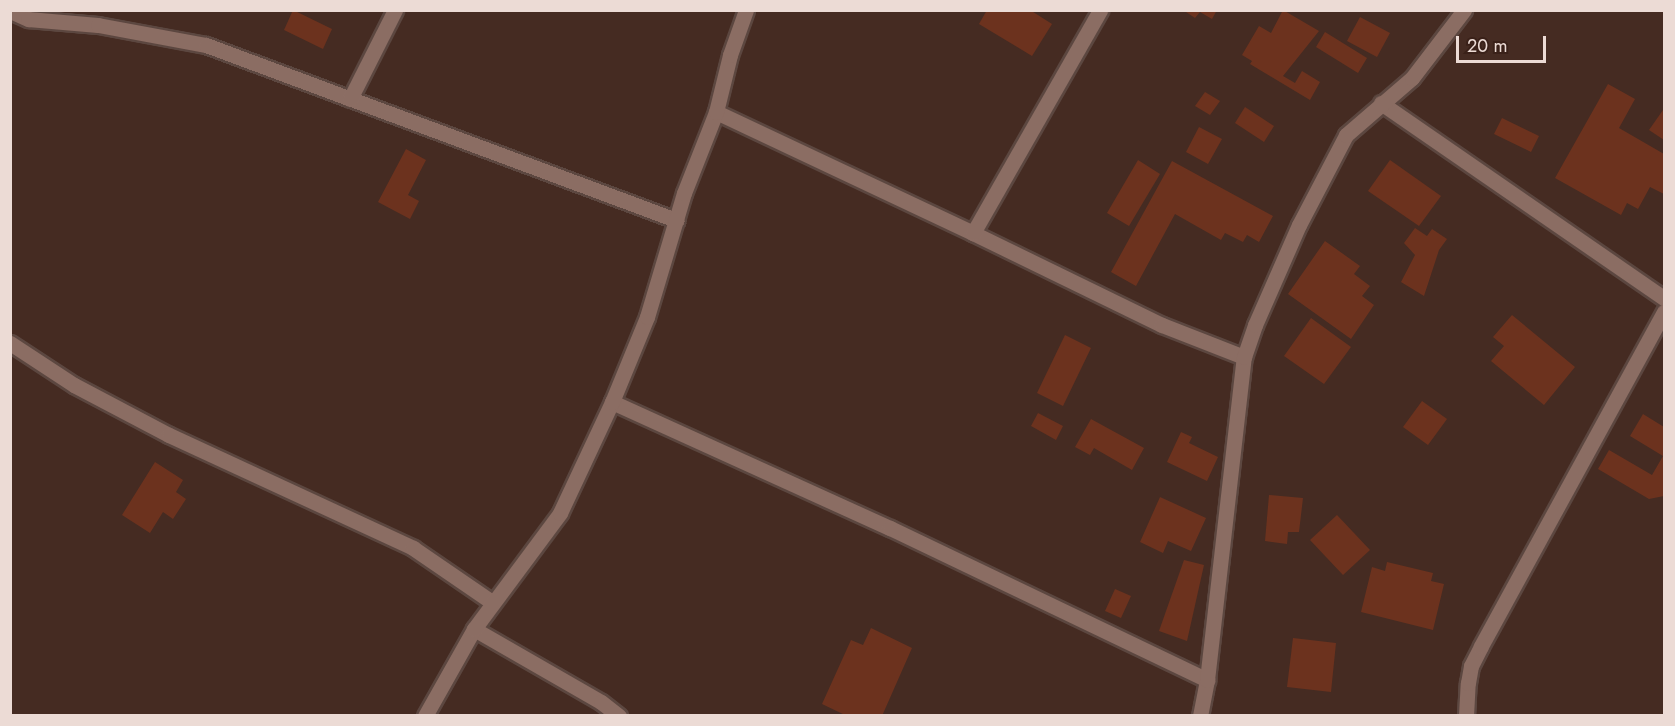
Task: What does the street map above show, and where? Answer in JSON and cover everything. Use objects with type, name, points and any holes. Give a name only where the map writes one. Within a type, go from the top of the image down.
[{"type":"street","points":[[350,99],[395,10]]},
{"type":"street","points":[[425,716],[474,629],[560,513],[612,402],[648,317],[684,193],[717,112],[730,55],[746,10]]},
{"type":"street","points":[[973,233],[1100,10]]},
{"type":"street","points":[[1200,716],[1207,680],[1244,357],[1299,225],[1346,135],[1412,78],[1464,10]]},
{"type":"street","points":[[10,11],[28,19],[98,24],[206,45],[676,220]]},
{"type":"street","points":[[1381,103],[1665,298]]},
{"type":"street","points":[[717,112],[1162,325],[1244,357]]},
{"type":"street","points":[[1466,716],[1468,683],[1472,666],[1481,646],[1665,312]]},
{"type":"street","points":[[10,343],[74,385],[169,435],[413,548],[492,602]]},
{"type":"street","points":[[612,402],[890,528],[1207,680]]},
{"type":"street","points":[[474,629],[601,702],[619,716]]},
{"type":"building","points":[[293,10],[332,29],[323,49],[284,30]]},
{"type":"building","points":[[987,10],[1030,10],[1052,24],[1032,56],[979,24]]},
{"type":"building","points":[[1183,10],[1217,10],[1212,19],[1200,12],[1195,18]]},
{"type":"building","points":[[1283,10],[1319,31],[1283,76],[1295,83],[1302,71],[1320,82],[1310,100],[1250,64],[1252,61],[1242,55],[1259,26],[1271,33]]},
{"type":"building","points":[[1360,17],[1390,33],[1377,57],[1347,41]]},
{"type":"building","points":[[1325,32],[1367,58],[1358,73],[1316,47]]},
{"type":"building","points":[[1608,84],[1635,99],[1619,128],[1664,154],[1664,194],[1650,187],[1638,209],[1627,203],[1621,215],[1555,178]]},
{"type":"building","points":[[1205,92],[1220,101],[1210,115],[1195,106]]},
{"type":"building","points":[[1245,107],[1274,126],[1264,142],[1235,123]]},
{"type":"building","points":[[1664,111],[1664,140],[1649,130]]},
{"type":"building","points":[[1502,118],[1539,136],[1531,152],[1494,134]]},
{"type":"building","points":[[1199,127],[1222,139],[1208,164],[1186,152]]},
{"type":"building","points":[[406,149],[426,160],[408,195],[419,201],[410,219],[378,202]]},
{"type":"building","points":[[1138,160],[1160,174],[1129,226],[1107,213]]},
{"type":"building","points":[[1390,160],[1441,196],[1419,226],[1368,191]]},
{"type":"building","points":[[1172,161],[1273,216],[1259,242],[1247,235],[1243,242],[1225,233],[1221,240],[1175,214],[1136,286],[1111,272]]},
{"type":"building","points":[[1415,228],[1427,236],[1432,229],[1447,239],[1439,250],[1424,296],[1401,282],[1415,255],[1404,243]]},
{"type":"building","points":[[1325,241],[1360,266],[1354,274],[1370,286],[1362,296],[1374,305],[1351,339],[1288,294]]},
{"type":"building","points":[[1512,315],[1575,367],[1544,405],[1491,361],[1504,346],[1493,337]]},
{"type":"building","points":[[1311,318],[1351,347],[1324,384],[1284,356]]},
{"type":"building","points":[[1065,335],[1091,348],[1063,406],[1037,393]]},
{"type":"building","points":[[1422,401],[1447,419],[1428,445],[1403,427]]},
{"type":"building","points":[[1038,413],[1063,426],[1056,440],[1031,426]]},
{"type":"building","points":[[1643,414],[1664,427],[1664,496],[1649,499],[1598,469],[1609,450],[1652,475],[1663,456],[1630,436]]},
{"type":"building","points":[[1091,419],[1144,448],[1132,470],[1094,448],[1090,455],[1075,447]]},
{"type":"building","points":[[1181,432],[1192,437],[1189,443],[1218,457],[1207,481],[1167,462]]},
{"type":"building","points":[[155,462],[183,480],[176,492],[186,499],[173,519],[163,512],[150,533],[122,515]]},
{"type":"building","points":[[1269,495],[1303,498],[1299,532],[1288,532],[1287,544],[1265,541]]},
{"type":"building","points":[[1160,497],[1206,518],[1191,551],[1168,541],[1163,553],[1140,542]]},
{"type":"building","points":[[1337,515],[1370,550],[1343,575],[1310,540]]},
{"type":"building","points":[[1184,560],[1204,565],[1187,641],[1159,631]]},
{"type":"building","points":[[1387,562],[1433,573],[1431,581],[1444,584],[1433,630],[1361,612],[1372,567],[1385,571]]},
{"type":"building","points":[[1115,589],[1131,596],[1121,618],[1105,611]]},
{"type":"building","points":[[871,628],[912,648],[882,716],[847,716],[822,704],[851,640],[863,645]]},
{"type":"building","points":[[1293,638],[1336,643],[1331,692],[1287,687]]}]
